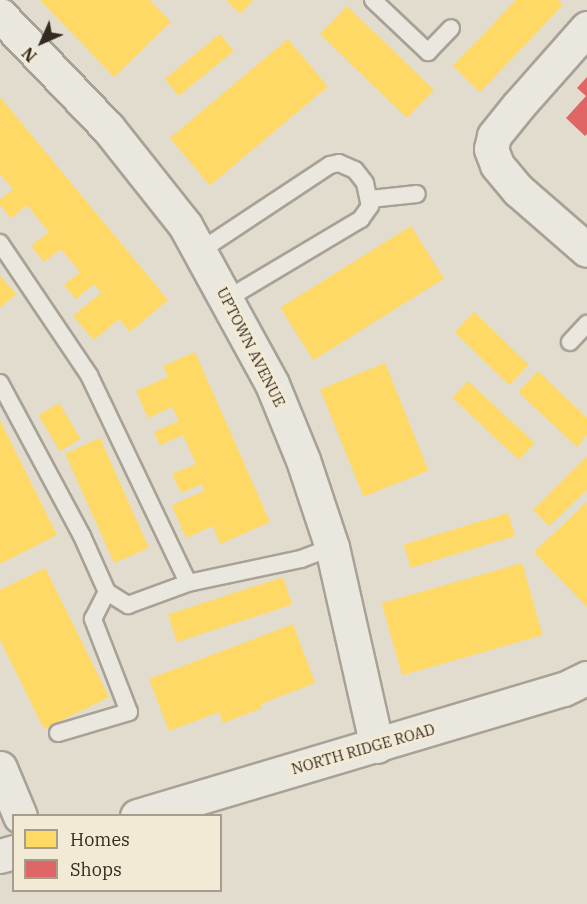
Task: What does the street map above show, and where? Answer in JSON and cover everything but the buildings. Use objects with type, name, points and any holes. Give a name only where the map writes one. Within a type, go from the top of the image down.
[{"type":"street","name":"UPTOWN AVENUE","points":[[0,15],[108,128],[185,225],[227,298],[272,384],[303,460],[332,547],[377,746]]},
{"type":"street","points":[[587,28],[494,136],[491,149],[497,165],[518,190],[587,250]]},
{"type":"street","name":"NORTH RIDGE ROAD","points":[[144,814],[564,689],[587,678]]},
{"type":"street","points":[[0,768],[19,814]]},
{"type":"lane","points":[[374,0],[428,52],[451,28]]},
{"type":"lane","points":[[200,251],[330,165],[339,162],[355,170],[365,183],[370,206],[361,219],[227,298]]},
{"type":"lane","points":[[370,199],[417,194]]},
{"type":"lane","points":[[0,243],[89,375],[188,583]]},
{"type":"lane","points":[[570,342],[587,324]]},
{"type":"lane","points":[[0,383],[82,536],[106,592],[128,605],[188,583],[301,559],[332,547]]},
{"type":"lane","points":[[58,733],[129,712],[93,619],[106,592]]}]
